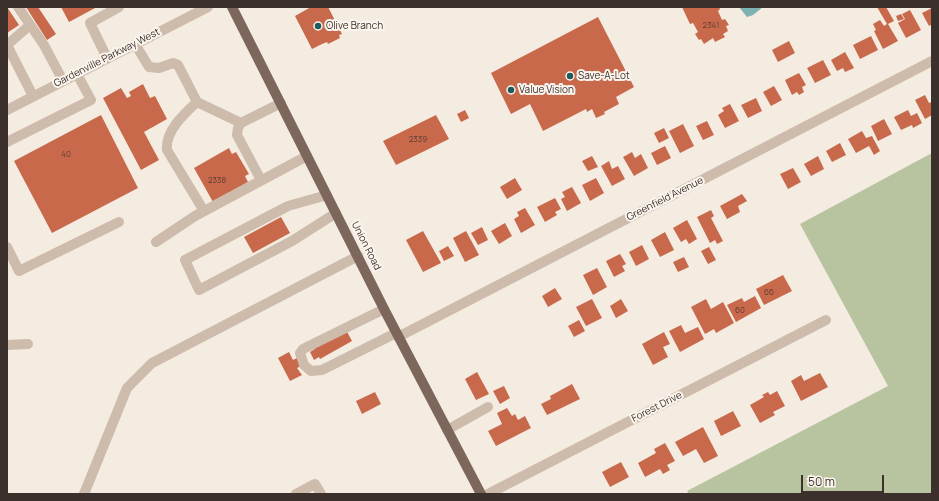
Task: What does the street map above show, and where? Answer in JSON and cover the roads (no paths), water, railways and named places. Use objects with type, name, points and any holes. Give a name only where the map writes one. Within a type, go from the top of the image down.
[{"type":"main road","name":"Union Road","points":[[232,7],[397,335],[481,494]]},
{"type":"street","points":[[18,7],[44,45],[63,81]]},
{"type":"street","points":[[108,58],[90,23],[119,7]]},
{"type":"street","name":"Gardenville Parkway West","points":[[7,110],[208,7]]},
{"type":"street","points":[[30,25],[7,45],[33,96]]},
{"type":"street","points":[[135,44],[149,67],[158,68],[173,63],[178,64],[197,102],[241,124]]},
{"type":"street","name":"Greenfield Avenue","points":[[384,309],[303,349],[300,353],[304,364],[311,371],[322,370],[397,335],[932,61]]},
{"type":"street","points":[[7,142],[91,100],[77,74]]},
{"type":"street","points":[[197,102],[176,122],[166,145],[167,150],[204,211]]},
{"type":"street","points":[[261,180],[237,136],[238,128],[241,124],[281,103]]},
{"type":"street","points":[[156,242],[204,211],[307,156]]},
{"type":"street","points":[[327,195],[288,206],[185,260],[199,290],[292,241],[336,213]]},
{"type":"street","points":[[7,247],[19,271],[119,222]]},
{"type":"street","points":[[84,494],[127,388],[152,363],[358,256]]},
{"type":"street","name":"Forest Drive","points":[[488,494],[826,320]]},
{"type":"street","points":[[7,345],[28,344]]},
{"type":"street","points":[[447,430],[488,407]]},
{"type":"street","points":[[296,494],[315,484],[321,494]]},
{"type":"water","points":[[739,7],[763,7],[753,15],[747,17]]},
{"type":"place","name":"Olive Branch","points":[[318,26]]},
{"type":"place","name":"Save-A-Lot","points":[[570,76]]},
{"type":"place","name":"Value Vision","points":[[511,90]]}]
